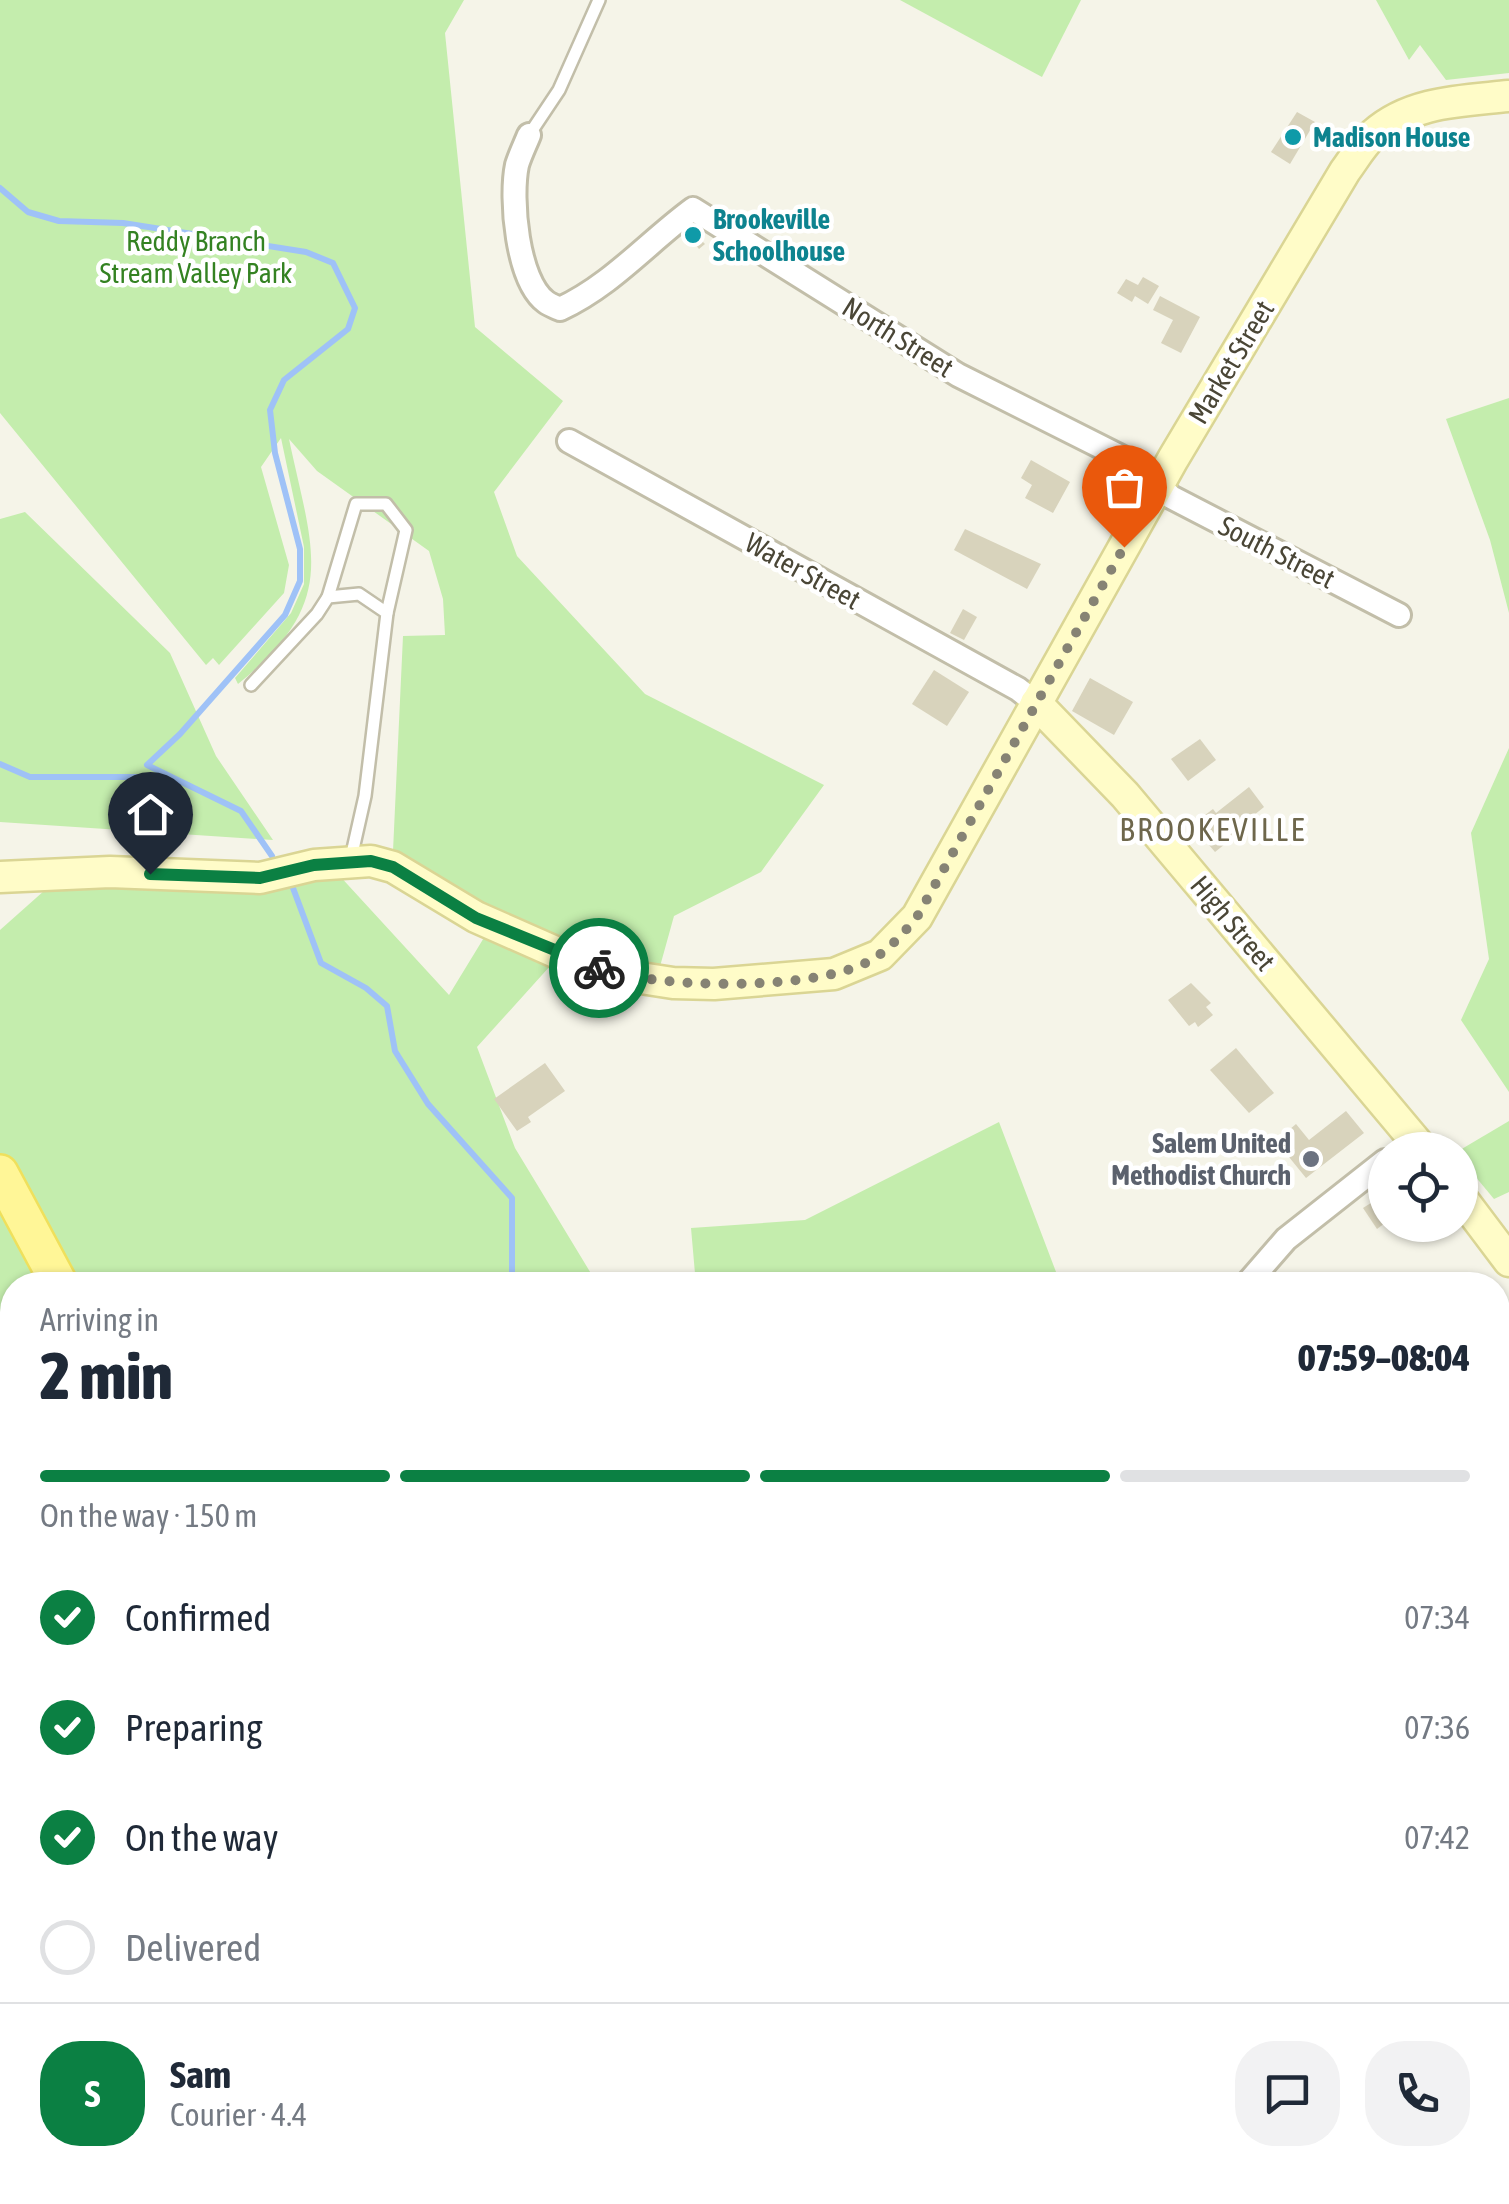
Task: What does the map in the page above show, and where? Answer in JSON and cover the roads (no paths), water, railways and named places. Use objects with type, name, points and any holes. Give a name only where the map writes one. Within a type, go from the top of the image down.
[{"type":"main road","name":"Market Street","points":[[48,874],[110,872],[260,878],[314,865],[371,861],[393,867],[476,918],[562,955],[615,974],[647,980],[714,984],[834,974],[880,956],[917,917],[1159,484],[1346,171],[1373,134],[1412,112],[1437,104],[1509,96]]},
{"type":"main road","name":"High Street","points":[[1036,703],[1125,794],[1401,1132]]},
{"type":"main road","points":[[0,877],[48,874]]},
{"type":"main road","points":[[0,885],[48,874]]},
{"type":"main road","points":[[0,1174],[53,1272]]},
{"type":"main road","points":[[1478,1220],[1509,1261]]},
{"type":"street","name":"North Street","points":[[529,136],[518,165],[514,212],[525,264],[544,301],[560,309],[609,282],[657,236],[694,209],[958,375],[1141,467],[1159,484]]},
{"type":"street","name":"Water Street","points":[[569,441],[1018,689],[1036,703]]},
{"type":"street","name":"South Street","points":[[1159,484],[1171,496],[1399,614]]},
{"type":"street","points":[[1257,1272],[1286,1239],[1368,1174]]},
{"type":"lane","points":[[529,136],[559,90],[598,0]]},
{"type":"lane","points":[[251,685],[318,614],[328,598],[356,504],[386,504],[406,530],[387,613],[365,796],[350,862]]},
{"type":"lane","points":[[328,598],[359,594],[387,613]]},
{"type":"waterway","points":[[0,188],[28,212],[59,221],[123,223],[306,252],[333,263],[355,308],[348,329],[284,380],[270,410],[275,453],[300,549],[300,581],[285,615],[180,734],[147,765],[241,811],[272,856]]},
{"type":"waterway","points":[[0,764],[30,777],[166,777]]},
{"type":"waterway","points":[[293,888],[321,963],[366,988],[387,1006],[395,1051],[428,1104],[512,1198],[512,1272]]},
{"type":"place","name":"Madison House","points":[[1293,137]]},
{"type":"place","name":"Brookeville Schoolhouse","points":[[693,235]]},
{"type":"place","name":"Salem United Methodist Church","points":[[1311,1159]]},
{"type":"district","name":"BROOKEVILLE","points":[[1213,829]]},
{"type":"park label","name":"Reddy Branch Stream Valley Park","points":[[196,257]]}]
